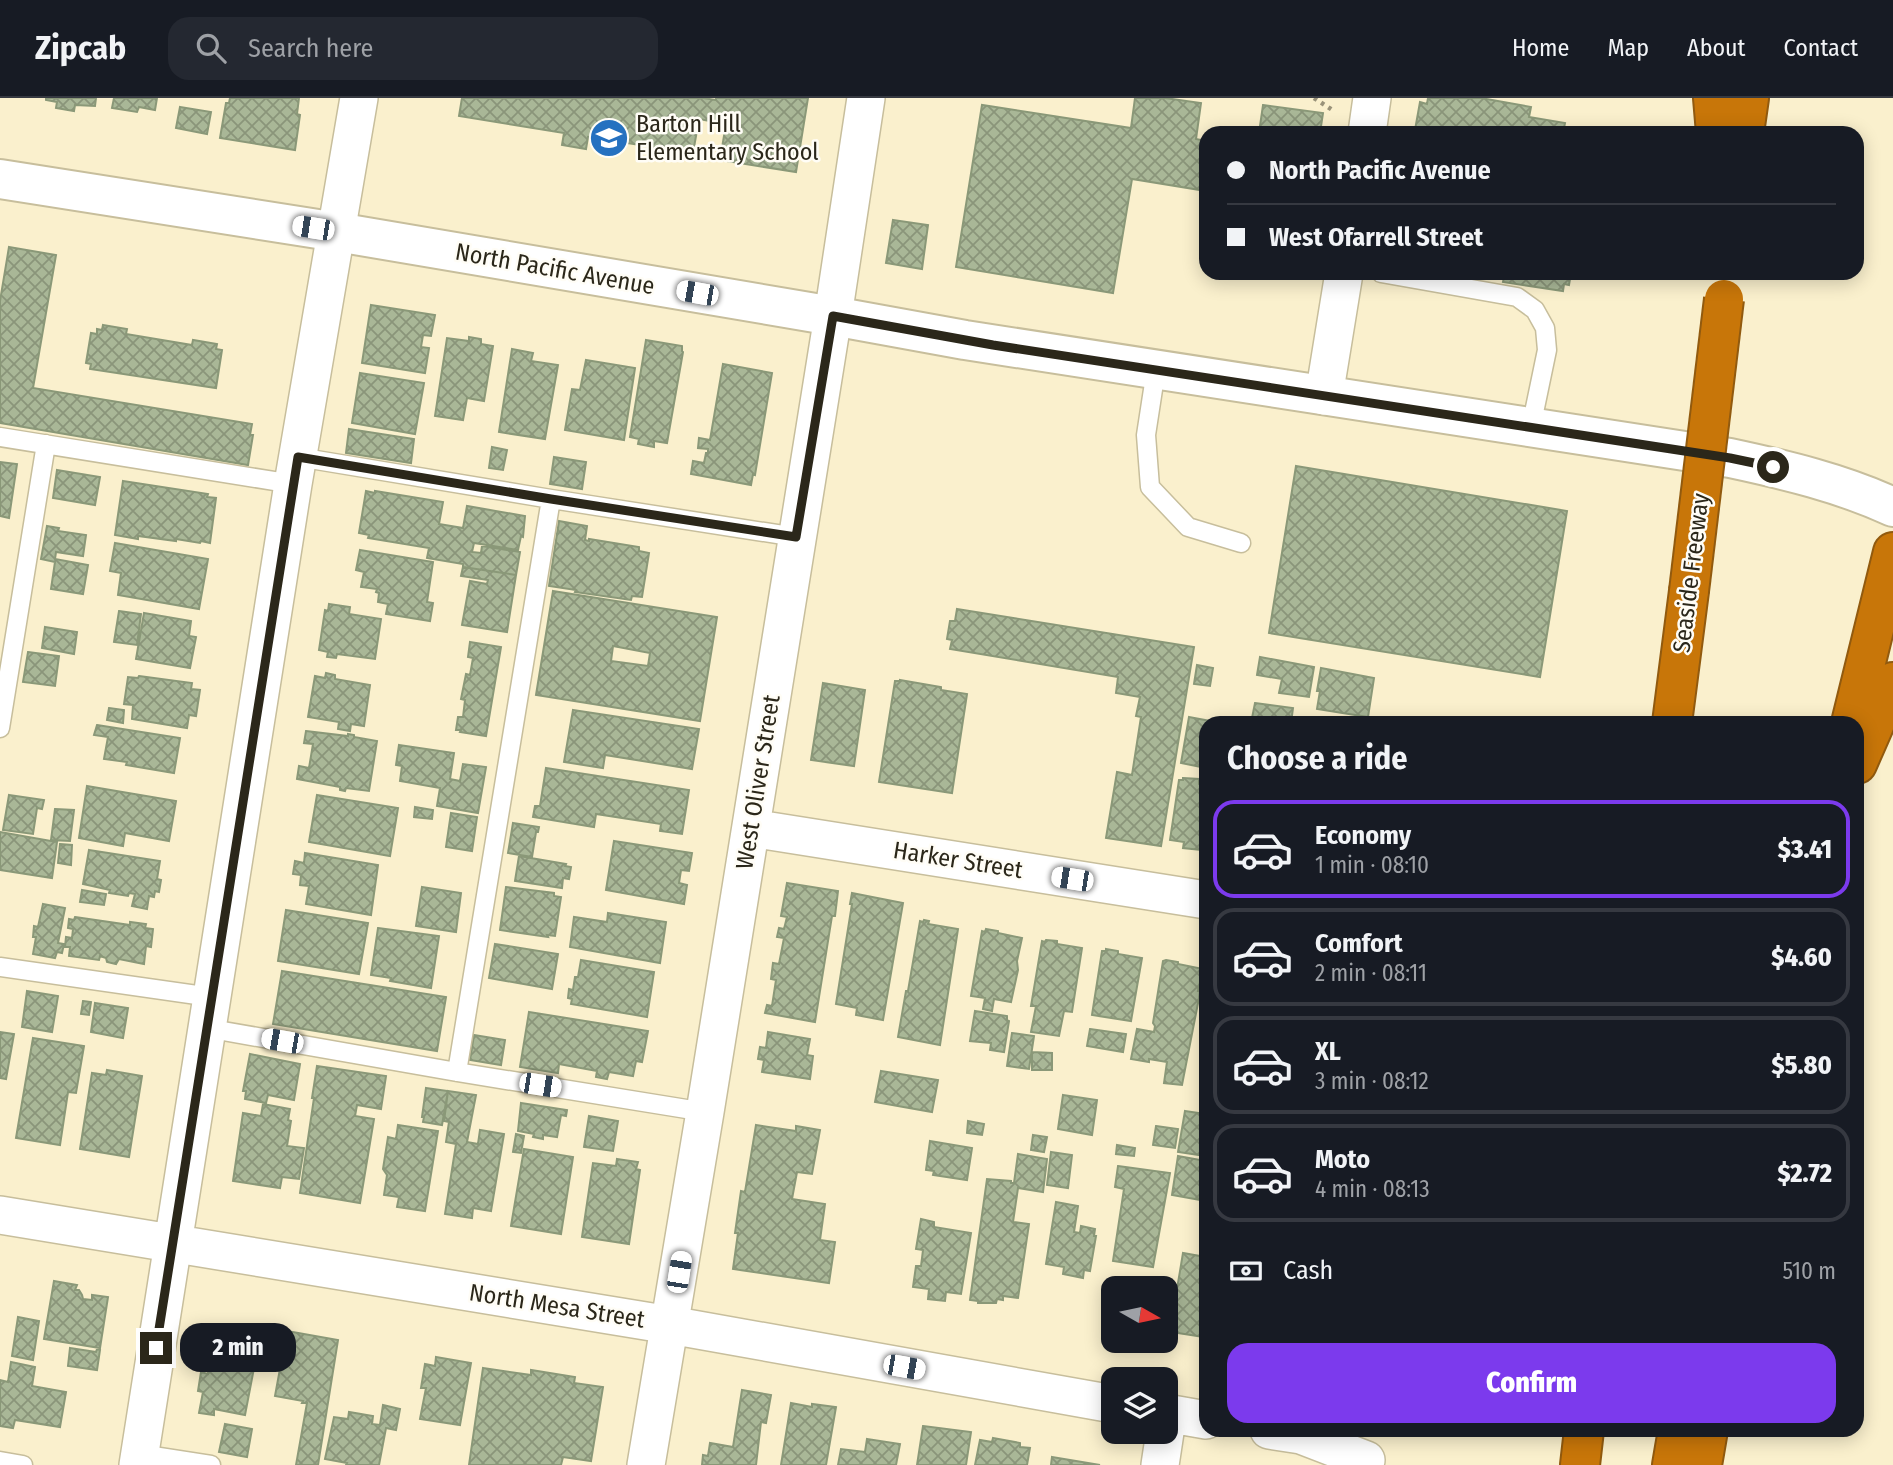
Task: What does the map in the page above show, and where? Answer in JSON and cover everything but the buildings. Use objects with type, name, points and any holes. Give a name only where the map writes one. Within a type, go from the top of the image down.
[{"type":"highway","points":[[1713,98],[1715,126]]},
{"type":"highway","points":[[1745,126],[1749,98]]},
{"type":"highway","name":"Seaside Freeway","points":[[1673,716],[1726,286]]},
{"type":"highway","points":[[1853,716],[1893,552]]},
{"type":"highway","points":[[1864,748],[1893,682]]},
{"type":"highway","points":[[1580,1465],[1583,1437]]},
{"type":"highway","points":[[1672,1465],[1677,1437]]},
{"type":"highway","points":[[1702,1465],[1707,1437]]},
{"type":"main road","name":"North Pacific Avenue","points":[[0,179],[337,232],[965,340],[1730,458],[1795,472],[1865,494],[1893,507]]},
{"type":"street","points":[[139,1460],[296,470],[359,98]]},
{"type":"street","name":"West Oliver Street","points":[[646,1465],[751,828],[866,98]]},
{"type":"street","points":[[1368,126],[1373,98]]},
{"type":"street","points":[[1324,396],[1343,280]]},
{"type":"street","name":"Harker Street","points":[[751,828],[1199,899]]},
{"type":"street","name":"North Mesa Street","points":[[0,1215],[670,1325],[1101,1402]]},
{"type":"street","points":[[1178,1421],[1199,1420]]},
{"type":"street","points":[[1306,1437],[1366,1460]]},
{"type":"street","points":[[1160,1465],[1163,1444]]},
{"type":"lane","points":[[1421,280],[1517,297],[1535,310],[1545,328],[1546,350],[1531,427]]},
{"type":"lane","points":[[1156,370],[1146,435],[1150,487],[1188,527],[1241,543]]},
{"type":"lane","points":[[0,437],[551,499],[796,537]]},
{"type":"lane","points":[[0,728],[46,444]]},
{"type":"lane","points":[[457,1072],[551,499]]},
{"type":"lane","points":[[0,967],[457,1072],[705,1112]]},
{"type":"lane","points":[[139,1460],[211,1465]]},
{"type":"lane","points":[[0,1461],[23,1465]]},
{"type":"place","name":"Barton Hill Elementary School","points":[[609,138]]},
{"type":"route","points":[[156,1348],[298,457],[796,537],[833,316],[965,340],[1730,458],[1773,467]]}]
